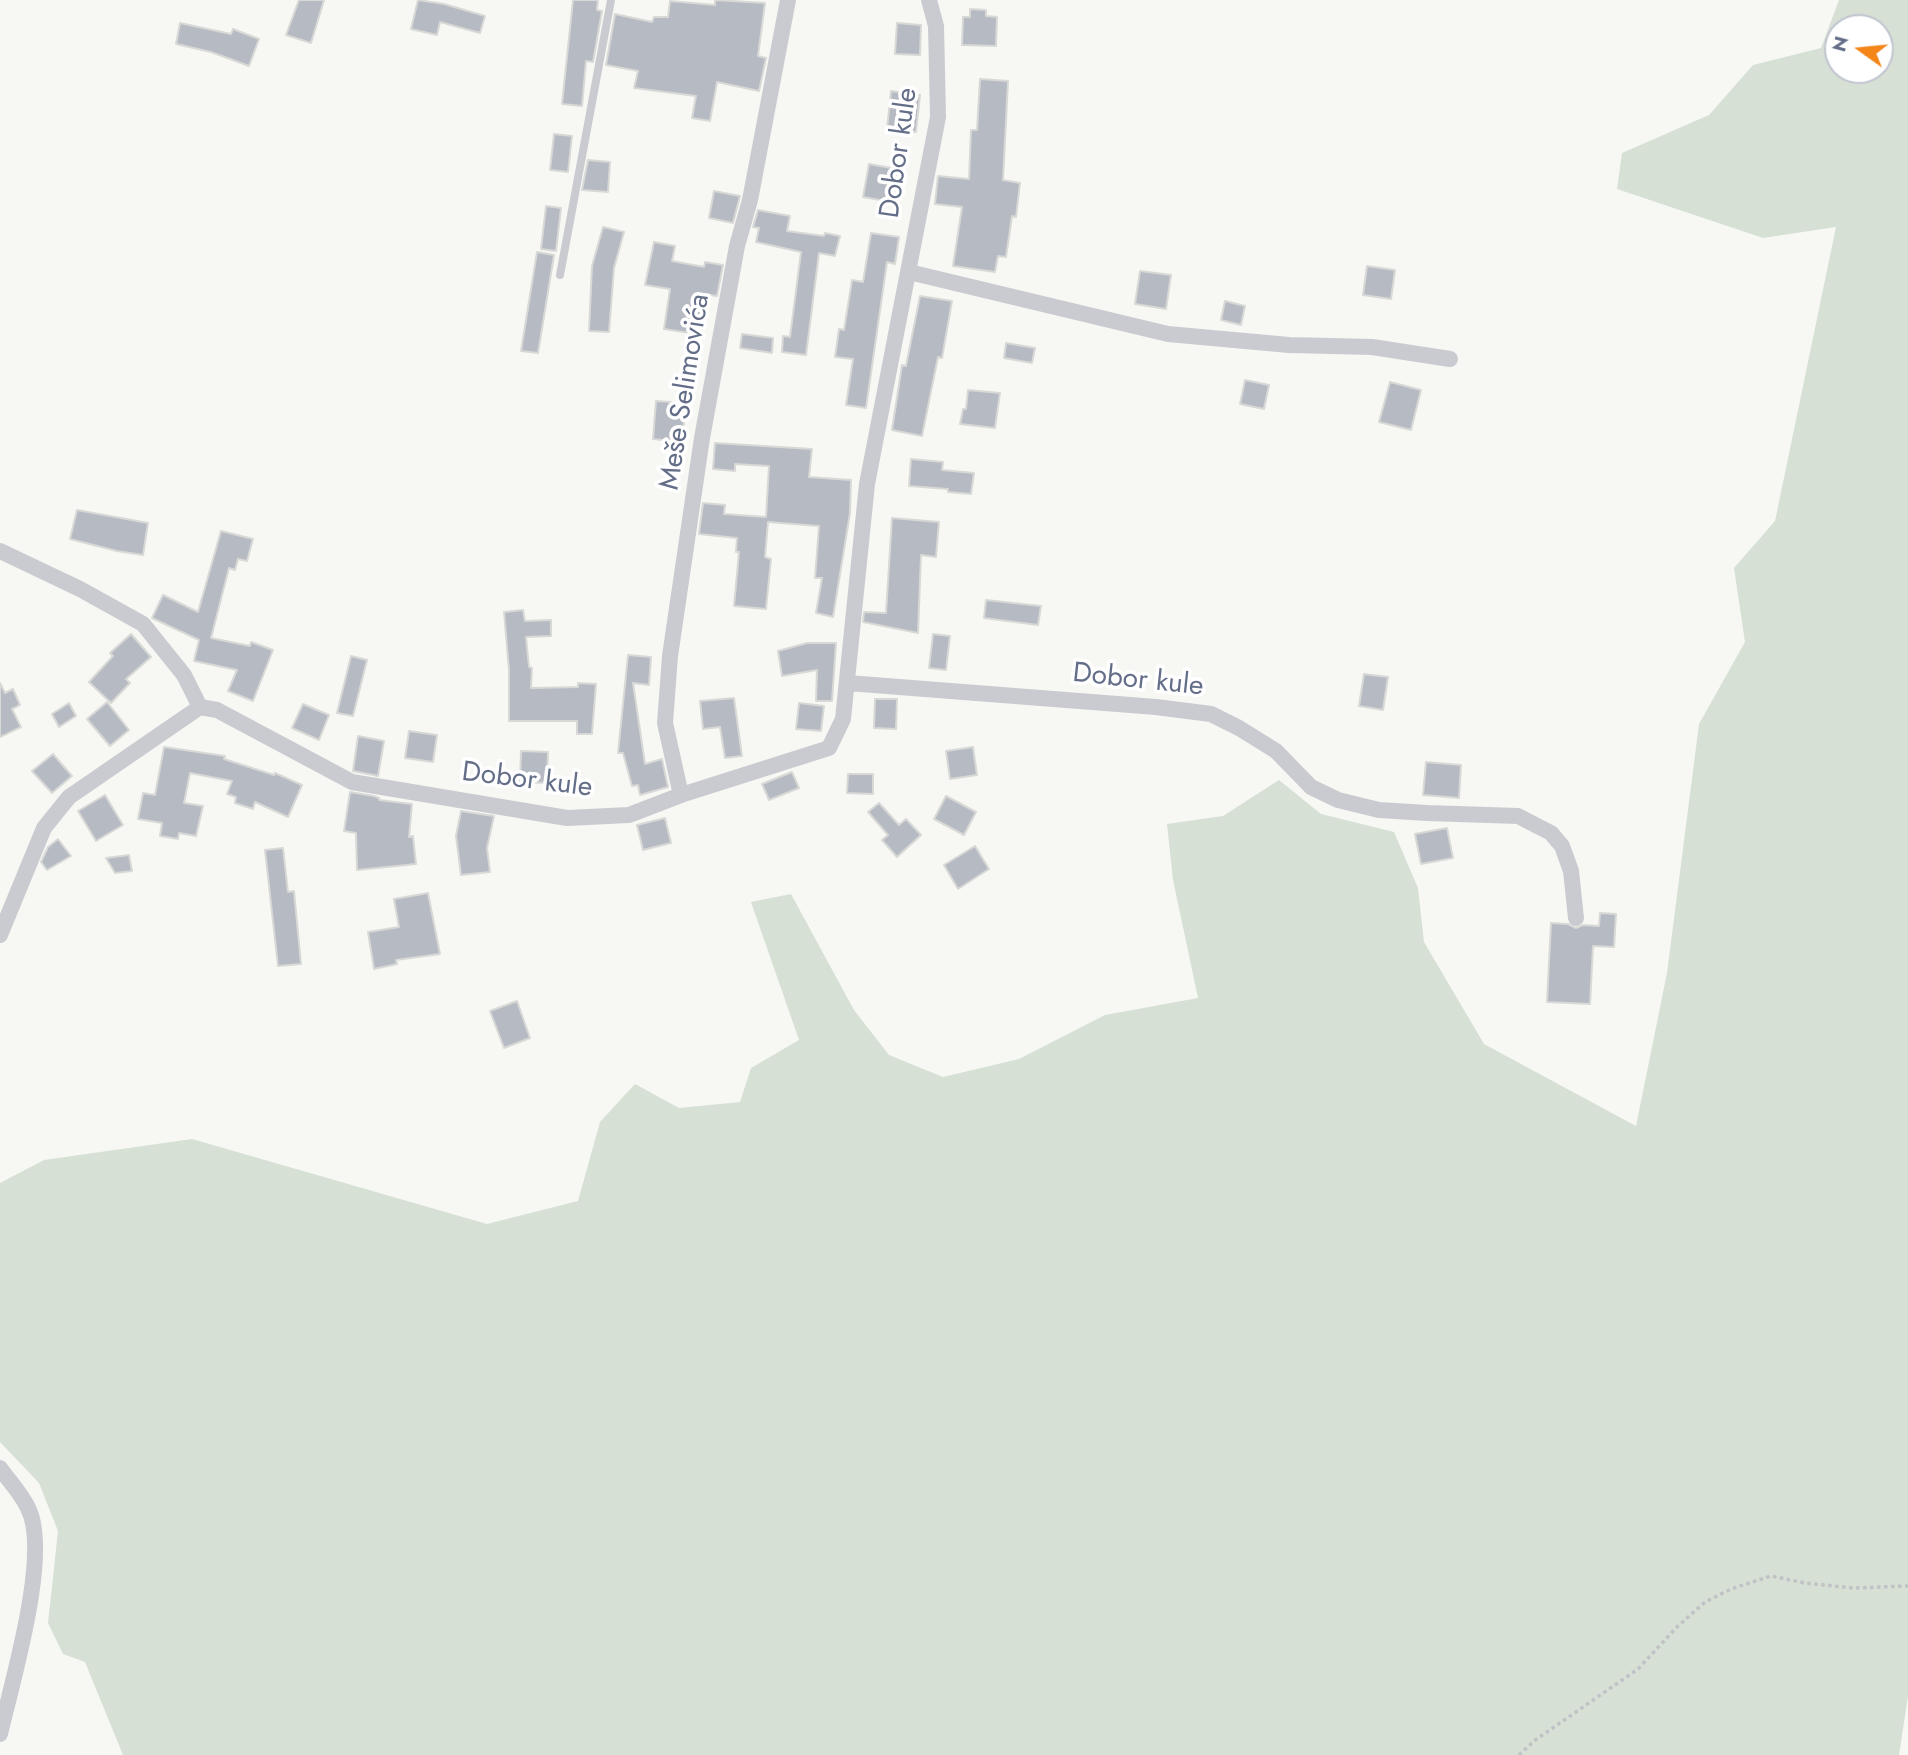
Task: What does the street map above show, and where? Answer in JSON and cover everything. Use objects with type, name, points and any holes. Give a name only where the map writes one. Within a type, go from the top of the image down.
[{"type":"street","name":"Meše Selimovića","points":[[681,795],[665,723],[670,656],[702,438],[737,246],[750,200],[788,0]]},
{"type":"street","name":"Dobor kule","points":[[200,707],[217,710],[352,782],[568,818],[629,815],[681,795],[829,748],[843,719],[867,484],[938,117],[936,26],[929,0]]},
{"type":"street","points":[[909,272],[1168,334],[1289,345],[1372,347],[1450,359]]},
{"type":"street","points":[[0,551],[80,589],[143,624],[184,675],[200,707],[69,797],[44,828],[0,935]]},
{"type":"street","name":"Dobor kule","points":[[848,683],[1142,706],[1210,714],[1276,751],[1311,787],[1338,800],[1379,810],[1518,816],[1551,833],[1562,846],[1571,871],[1576,918]]},
{"type":"street","points":[[0,1468],[29,1509],[35,1535],[36,1569],[0,1734]]},
{"type":"lane","points":[[560,275],[611,0]]},
{"type":"path","points":[[1519,1755],[1534,1741],[1638,1669],[1677,1627],[1705,1602],[1731,1589],[1771,1576],[1853,1588],[1908,1586]]},
{"type":"shaded area","points":[[1839,0],[1908,0],[1908,1696],[1899,1755],[123,1755],[85,1662],[63,1654],[48,1623],[58,1531],[39,1483],[0,1442],[0,1183],[44,1160],[192,1139],[487,1224],[578,1201],[600,1122],[635,1084],[679,1108],[740,1102],[751,1068],[799,1040],[751,902],[791,894],[854,1010],[889,1055],[943,1077],[1019,1059],[1105,1015],[1198,998],[1173,880],[1167,824],[1223,816],[1279,780],[1321,814],[1394,832],[1418,888],[1424,942],[1484,1044],[1636,1126],[1667,973],[1699,724],[1745,642],[1734,568],[1775,521],[1836,227],[1763,238],[1617,189],[1622,153],[1709,115],[1753,65],[1821,48],[1824,40],[1824,84],[1894,84],[1894,14],[1834,14]]},
{"type":"building","points":[[299,0],[324,0],[311,43],[286,35]]},
{"type":"building","points":[[418,0],[444,4],[485,16],[480,33],[440,22],[437,35],[411,29]]},
{"type":"building","points":[[573,0],[598,0],[597,10],[602,11],[593,62],[586,61],[582,106],[562,104]]},
{"type":"building","points":[[715,0],[765,3],[758,56],[766,58],[759,91],[717,82],[710,121],[692,118],[696,96],[634,88],[638,71],[606,65],[615,14],[652,22],[654,17],[668,17],[670,1],[715,5]]},
{"type":"building","points":[[970,9],[986,10],[986,16],[997,17],[996,46],[962,45],[963,17],[970,17]]},
{"type":"building","points":[[180,23],[231,34],[233,29],[259,39],[249,66],[211,52],[176,44]]},
{"type":"building","points":[[897,23],[921,25],[920,55],[895,54]]},
{"type":"building","points":[[980,79],[1008,81],[1003,180],[1020,183],[1016,217],[1012,216],[1006,257],[998,256],[995,272],[953,266],[962,207],[935,204],[938,176],[969,179],[971,130],[977,130]]},
{"type":"building","points":[[891,91],[920,95],[916,132],[887,129]]},
{"type":"building","points":[[554,134],[572,136],[568,172],[550,170]]},
{"type":"building","points":[[588,160],[610,162],[608,192],[582,190]]},
{"type":"building","points":[[869,164],[897,169],[891,202],[863,197]]},
{"type":"building","points":[[714,191],[740,196],[733,223],[709,218]]},
{"type":"building","points":[[546,206],[561,208],[556,251],[541,249]]},
{"type":"building","points":[[758,210],[790,216],[787,231],[840,236],[835,256],[819,253],[806,355],[782,352],[783,336],[790,337],[801,252],[756,242],[759,228],[753,227]]},
{"type":"building","points":[[603,227],[624,232],[614,268],[609,332],[589,331],[592,266]]},
{"type":"building","points":[[871,233],[899,237],[895,264],[887,262],[866,408],[846,405],[853,359],[835,357],[839,329],[844,330],[852,280],[863,282]]},
{"type":"building","points":[[654,242],[675,246],[672,261],[704,267],[705,262],[723,265],[717,296],[704,294],[697,334],[664,329],[670,289],[645,285]]},
{"type":"building","points":[[537,252],[554,255],[538,353],[521,351]]},
{"type":"building","points":[[1367,266],[1395,270],[1391,299],[1363,295]]},
{"type":"building","points":[[1140,271],[1171,275],[1166,309],[1135,304]]},
{"type":"building","points":[[920,296],[952,301],[942,358],[938,357],[922,436],[892,430],[902,365],[906,366]]},
{"type":"building","points":[[1225,301],[1245,306],[1241,325],[1221,320]]},
{"type":"building","points":[[742,334],[773,338],[772,353],[740,348]]},
{"type":"building","points":[[1006,343],[1035,348],[1032,363],[1004,358]]},
{"type":"building","points":[[1245,380],[1269,385],[1264,409],[1240,404]]},
{"type":"building","points":[[1390,382],[1421,390],[1411,430],[1379,422]]},
{"type":"building","points":[[968,390],[1000,393],[995,428],[960,424],[963,409],[966,409]]},
{"type":"building","points":[[656,401],[686,403],[682,442],[653,439]]},
{"type":"building","points":[[715,443],[812,449],[809,477],[851,480],[850,513],[833,617],[816,613],[822,578],[815,578],[819,526],[768,522],[765,557],[771,559],[766,609],[734,606],[739,552],[736,552],[737,538],[699,534],[703,503],[725,505],[724,514],[766,517],[769,466],[735,464],[735,471],[713,469]]},
{"type":"building","points":[[911,459],[943,462],[942,470],[974,473],[971,494],[909,486]]},
{"type":"building","points":[[77,510],[148,523],[143,555],[70,539]]},
{"type":"building","points":[[892,518],[939,522],[936,557],[921,555],[918,633],[863,622],[864,612],[886,613]]},
{"type":"building","points":[[221,531],[253,539],[247,561],[238,559],[235,570],[229,568],[211,638],[250,646],[251,642],[273,650],[253,701],[228,691],[237,670],[194,661],[199,640],[152,618],[163,595],[198,612]]},
{"type":"building","points":[[986,600],[1041,606],[1038,625],[984,618]]},
{"type":"building","points":[[523,610],[525,621],[551,620],[551,636],[526,637],[529,667],[532,668],[531,688],[578,687],[578,683],[596,684],[592,734],[577,734],[577,721],[509,721],[509,670],[504,612]]},
{"type":"building","points":[[131,634],[151,657],[126,679],[130,683],[111,703],[89,682],[113,656],[110,653]]},
{"type":"building","points":[[933,634],[950,636],[946,670],[929,668]]},
{"type":"building","points":[[807,643],[836,643],[832,701],[816,701],[817,670],[782,676],[778,651]]},
{"type":"building","points":[[628,655],[651,657],[649,685],[633,683],[645,764],[662,759],[668,787],[640,795],[638,785],[632,786],[623,753],[618,753]]},
{"type":"building","points":[[351,656],[367,660],[353,716],[337,713]]},
{"type":"building","points":[[1364,674],[1388,677],[1383,710],[1359,706]]},
{"type":"building","points":[[0,683],[5,693],[13,689],[20,705],[12,709],[21,727],[0,737]]},
{"type":"building","points":[[734,698],[742,756],[725,758],[720,727],[703,729],[700,701]]},
{"type":"building","points":[[875,699],[897,699],[896,729],[874,728]]},
{"type":"building","points":[[107,702],[129,730],[110,746],[87,719]]},
{"type":"building","points":[[69,703],[76,716],[59,727],[52,714]]},
{"type":"building","points":[[799,703],[824,706],[821,731],[796,729]]},
{"type":"building","points":[[303,704],[329,715],[319,740],[292,728]]},
{"type":"building","points":[[409,731],[437,735],[433,762],[405,758]]},
{"type":"building","points":[[358,736],[384,741],[378,776],[353,771]]},
{"type":"building","points":[[164,747],[225,756],[224,759],[274,775],[275,773],[302,785],[288,817],[255,802],[253,809],[235,803],[236,797],[227,794],[232,781],[190,773],[184,803],[203,806],[196,836],[179,833],[178,839],[160,836],[162,823],[138,819],[143,793],[155,795]]},
{"type":"building","points":[[973,747],[977,775],[950,779],[946,751]]},
{"type":"building","points":[[521,751],[548,752],[547,783],[520,782]]},
{"type":"building","points":[[53,754],[72,776],[52,793],[32,771]]},
{"type":"building","points":[[1426,762],[1461,765],[1459,798],[1423,795]]},
{"type":"building","points":[[792,772],[799,788],[769,800],[762,784]]},
{"type":"building","points":[[848,774],[873,774],[873,794],[847,793]]},
{"type":"building","points":[[350,792],[374,796],[379,800],[412,804],[409,837],[413,836],[416,864],[357,870],[356,833],[344,831]]},
{"type":"building","points":[[105,795],[123,825],[96,841],[78,811]]},
{"type":"building","points":[[946,796],[976,812],[964,835],[934,819]]},
{"type":"building","points":[[879,803],[899,825],[906,819],[921,835],[897,857],[882,840],[888,835],[868,812]]},
{"type":"building","points":[[461,811],[494,816],[487,848],[490,872],[461,875],[456,836]]},
{"type":"building","points":[[665,818],[671,843],[643,850],[637,825]]},
{"type":"building","points":[[1447,828],[1453,858],[1421,864],[1415,834]]},
{"type":"building","points":[[58,839],[71,856],[47,870],[41,862],[48,847]]},
{"type":"building","points":[[975,846],[989,869],[958,889],[944,865]]},
{"type":"building","points":[[283,848],[288,892],[294,891],[301,964],[278,966],[265,850]]},
{"type":"building","points":[[129,855],[132,871],[115,873],[106,858]]},
{"type":"building","points":[[428,893],[440,954],[396,960],[397,964],[374,969],[368,932],[399,927],[394,899]]},
{"type":"building","points":[[1600,913],[1616,914],[1614,947],[1593,946],[1590,1004],[1547,1002],[1551,923],[1568,924],[1576,928],[1583,925],[1599,926]]},
{"type":"building","points":[[517,1001],[530,1038],[504,1048],[490,1011]]}]
